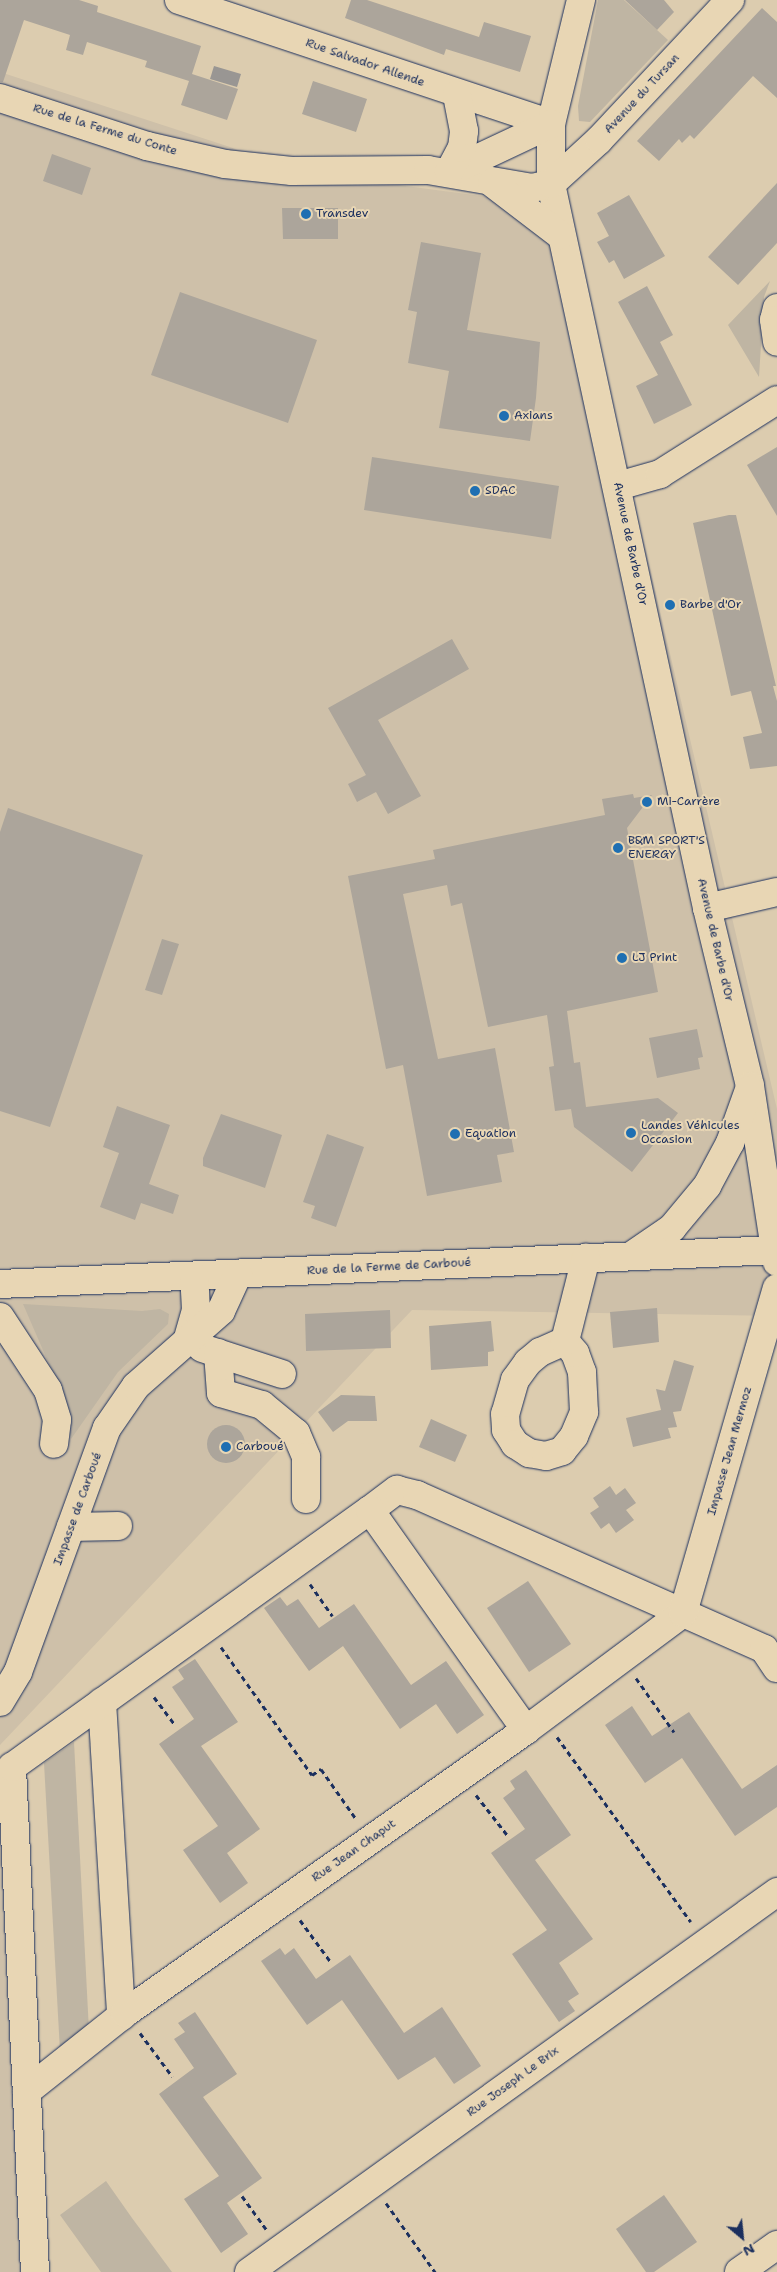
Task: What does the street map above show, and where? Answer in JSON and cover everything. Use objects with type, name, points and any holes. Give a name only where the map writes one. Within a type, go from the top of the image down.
[{"type":"street","name":"Rue Salvador Allende","points":[[179,0],[551,124]]},
{"type":"street","name":"Avenue de Barbe d'Or","points":[[581,0],[551,124],[551,184],[560,235],[618,486],[707,908],[750,1086],[776,1253]]},
{"type":"street","name":"Avenue du Tursan","points":[[551,184],[600,140],[730,0]]},
{"type":"street","points":[[449,172],[462,148],[464,131],[457,94]]},
{"type":"street","name":"Rue de la Ferme du Conte","points":[[0,98],[147,146],[225,164],[292,171],[449,172],[532,188],[551,184]]},
{"type":"street","name":"Rue de la Ferme du Conte","points":[[449,172],[551,124]]},
{"type":"street","name":"Rue de la Ferme du Conte","points":[[486,178],[560,235]]},
{"type":"street","points":[[777,308],[777,342]]},
{"type":"street","points":[[618,486],[660,474],[777,400]]},
{"type":"street","points":[[707,908],[777,892]]},
{"type":"street","points":[[630,1256],[672,1228],[707,1186],[730,1143],[750,1086]]},
{"type":"street","name":"Avenue de Barbe d'Or","points":[[750,1086],[777,1135]]},
{"type":"street","name":"Rue de la Ferme de Carboué","points":[[0,1284],[630,1256],[776,1253]]},
{"type":"street","points":[[565,1341],[586,1258]]},
{"type":"street","name":"Impasse de Carboué","points":[[0,1702],[18,1672],[107,1428],[136,1386],[221,1311],[238,1274]]},
{"type":"street","points":[[194,1276],[196,1310],[186,1340],[218,1353],[282,1374]]},
{"type":"street","name":"Impasse Jean Mermoz","points":[[683,1613],[777,1288]]},
{"type":"street","points":[[0,1318],[48,1390],[57,1420],[54,1444]]},
{"type":"street","points":[[218,1353],[222,1392],[262,1405],[296,1434],[306,1457],[306,1499]]},
{"type":"street","points":[[35,2272],[12,1767],[397,1490],[417,1495],[764,1649],[777,1668]]},
{"type":"street","points":[[370,1510],[534,1724]]},
{"type":"street","points":[[71,1526],[118,1526]]},
{"type":"street","name":"Rue Jean Chaput","points":[[26,2090],[123,2014],[534,1724],[683,1613]]},
{"type":"street","points":[[102,1702],[123,2014]]},
{"type":"street","name":"Rue Joseph Le Brix","points":[[249,2272],[777,1892]]},
{"type":"street","points":[[739,2272],[777,2245]]},
{"type":"path","points":[[295,1563],[332,1616]]},
{"type":"path","points":[[206,1627],[312,1775],[321,1769],[371,1840]]},
{"type":"path","points":[[622,1658],[674,1732]]},
{"type":"path","points":[[138,1675],[174,1724]]},
{"type":"path","points":[[534,1724],[706,1943]]},
{"type":"path","points":[[462,1775],[508,1836]]},
{"type":"path","points":[[285,1900],[330,1962]]},
{"type":"path","points":[[123,2014],[172,2076]]},
{"type":"path","points":[[372,2183],[435,2272]]},
{"type":"path","points":[[242,2196],[281,2249]]},
{"type":"shaded area","points":[[598,0],[624,0],[668,40],[590,122],[579,121],[578,106]]},
{"type":"shaded area","points":[[214,66],[241,74],[237,87],[210,79]]},
{"type":"shaded area","points":[[0,72],[230,147],[292,171],[565,207],[777,1109],[777,1316],[412,1310],[0,1745]]},
{"type":"shaded area","points":[[770,281],[764,297],[759,377],[728,325]]},
{"type":"shaded area","points":[[23,1304],[142,1311],[160,1309],[169,1314],[168,1324],[118,1372],[71,1439],[62,1394]]},
{"type":"shaded area","points":[[74,1742],[89,2031],[60,2051],[44,1763]]},
{"type":"shaded area","points":[[0,1787],[21,2272],[0,2272]]},
{"type":"shaded area","points":[[106,2181],[172,2272],[101,2272],[60,2215]]},
{"type":"building","points":[[0,0],[79,0],[98,6],[97,12],[201,46],[192,74],[238,89],[227,120],[181,105],[189,81],[145,67],[147,61],[87,42],[83,55],[66,50],[70,35],[24,20],[3,82],[0,82]]},
{"type":"building","points":[[351,0],[367,0],[479,37],[484,22],[531,36],[520,72],[446,49],[444,55],[345,18]]},
{"type":"building","points":[[625,0],[664,0],[674,12],[657,30]]},
{"type":"building","points":[[762,8],[777,22],[777,98],[753,76],[694,139],[690,135],[682,143],[679,139],[659,161],[637,141]]},
{"type":"building","points":[[313,81],[367,99],[356,132],[302,114]]},
{"type":"building","points":[[52,154],[91,168],[82,195],[43,181]]},
{"type":"building","points":[[777,183],[777,243],[738,285],[708,257]]},
{"type":"building","points":[[629,195],[665,256],[624,279],[614,260],[609,263],[597,242],[609,236],[597,213]]},
{"type":"building","points":[[282,208],[338,208],[338,239],[283,239]]},
{"type":"building","points":[[421,242],[481,253],[467,330],[540,342],[536,398],[530,441],[439,428],[449,371],[408,363],[417,312],[408,310]]},
{"type":"building","points":[[647,286],[673,335],[660,342],[692,405],[654,424],[636,386],[658,375],[618,302]]},
{"type":"building","points":[[180,292],[317,340],[288,423],[151,375]]},
{"type":"building","points":[[777,447],[777,516],[747,465]]},
{"type":"building","points":[[372,457],[559,486],[551,539],[364,510]]},
{"type":"building","points":[[736,515],[776,686],[773,686],[777,701],[777,766],[750,769],[743,737],[762,733],[751,691],[731,696],[693,523]]},
{"type":"building","points":[[452,639],[469,669],[378,720],[421,796],[388,814],[376,792],[357,802],[348,784],[366,775],[328,708]]},
{"type":"building","points":[[633,794],[634,798],[652,795],[627,828],[658,992],[567,1011],[574,1063],[580,1062],[586,1107],[658,1098],[678,1113],[632,1172],[574,1127],[571,1109],[555,1111],[549,1067],[554,1066],[547,1015],[488,1027],[462,903],[451,906],[447,885],[403,894],[438,1059],[495,1048],[514,1152],[497,1155],[502,1182],[427,1196],[403,1065],[386,1069],[348,876],[435,859],[433,850],[605,815],[602,799]]},
{"type":"building","points":[[8,808],[143,855],[50,1127],[0,1111],[0,832]]},
{"type":"building","points":[[162,939],[179,944],[162,995],[145,990]]},
{"type":"building","points":[[697,1029],[703,1057],[698,1058],[700,1069],[657,1078],[649,1038]]},
{"type":"building","points":[[117,1106],[170,1125],[149,1184],[179,1195],[173,1214],[141,1203],[135,1220],[100,1207],[119,1153],[103,1147]]},
{"type":"building","points":[[221,1114],[282,1135],[265,1188],[203,1166],[203,1158]]},
{"type":"building","points":[[327,1134],[364,1147],[336,1227],[311,1218],[315,1206],[303,1202]]},
{"type":"building","points":[[657,1308],[659,1342],[613,1348],[610,1312]]},
{"type":"building","points":[[390,1310],[391,1348],[306,1351],[305,1314]]},
{"type":"building","points":[[491,1321],[494,1351],[488,1352],[488,1366],[431,1370],[429,1326]]},
{"type":"building","points":[[674,1360],[694,1366],[681,1411],[673,1412],[677,1427],[668,1428],[671,1438],[633,1447],[626,1418],[661,1410],[656,1389],[665,1391]]},
{"type":"building","points":[[341,1395],[375,1396],[377,1421],[348,1421],[333,1432],[318,1412]]},
{"type":"building","points":[[431,1419],[467,1435],[455,1462],[419,1447]]},
{"type":"building","name":"Carboué","points":[[226,1425],[240,1430],[245,1444],[240,1458],[226,1463],[212,1458],[207,1444],[212,1430]]},
{"type":"building","points":[[610,1486],[616,1495],[625,1488],[636,1503],[626,1510],[634,1520],[616,1533],[609,1523],[601,1529],[590,1513],[599,1507],[593,1498]]},
{"type":"building","points":[[528,1581],[571,1644],[529,1672],[487,1608]]},
{"type":"building","points":[[280,1597],[287,1606],[298,1599],[319,1628],[354,1604],[411,1685],[446,1661],[484,1715],[457,1734],[436,1704],[400,1729],[343,1646],[309,1671],[264,1608]]},
{"type":"building","points":[[195,1659],[238,1722],[201,1746],[260,1829],[227,1853],[248,1883],[220,1903],[183,1850],[218,1826],[159,1744],[194,1719],[172,1687],[184,1679],[178,1670]]},
{"type":"building","points":[[632,1706],[652,1736],[689,1712],[742,1789],[777,1765],[777,1807],[735,1836],[682,1758],[645,1783],[605,1725]]},
{"type":"building","points":[[526,1770],[571,1835],[535,1860],[593,1939],[559,1963],[579,1994],[568,2001],[575,2011],[559,2022],[512,1954],[547,1930],[491,1853],[525,1829],[503,1798],[515,1789],[510,1781]]},
{"type":"building","points":[[280,1948],[285,1955],[294,1948],[316,1979],[350,1955],[404,2033],[442,2007],[481,2066],[454,2084],[435,2057],[398,2080],[342,2000],[307,2025],[261,1961]]},
{"type":"building","points":[[195,2012],[237,2074],[203,2097],[262,2178],[227,2203],[248,2234],[221,2253],[184,2199],[219,2176],[159,2094],[194,2068],[174,2039],[185,2032],[178,2023]]},
{"type":"building","points":[[664,2195],[697,2242],[654,2272],[646,2272],[616,2229]]},
{"type":"place","name":"Transdev","points":[[306,214]]},
{"type":"place","name":"Axians","points":[[504,416]]},
{"type":"place","name":"SDAC","points":[[475,491]]},
{"type":"place","name":"Barbe d'Or","points":[[670,605]]},
{"type":"place","name":"Mi-Carrère","points":[[647,802]]},
{"type":"place","name":"B&M SPORT'S ENERGY","points":[[618,848]]},
{"type":"place","name":"LJ Print","points":[[622,958]]},
{"type":"place","name":"Landes Véhicules Occasion","points":[[631,1133]]},
{"type":"place","name":"Equation","points":[[455,1134]]},
{"type":"place","name":"Carboué","points":[[226,1447]]}]
